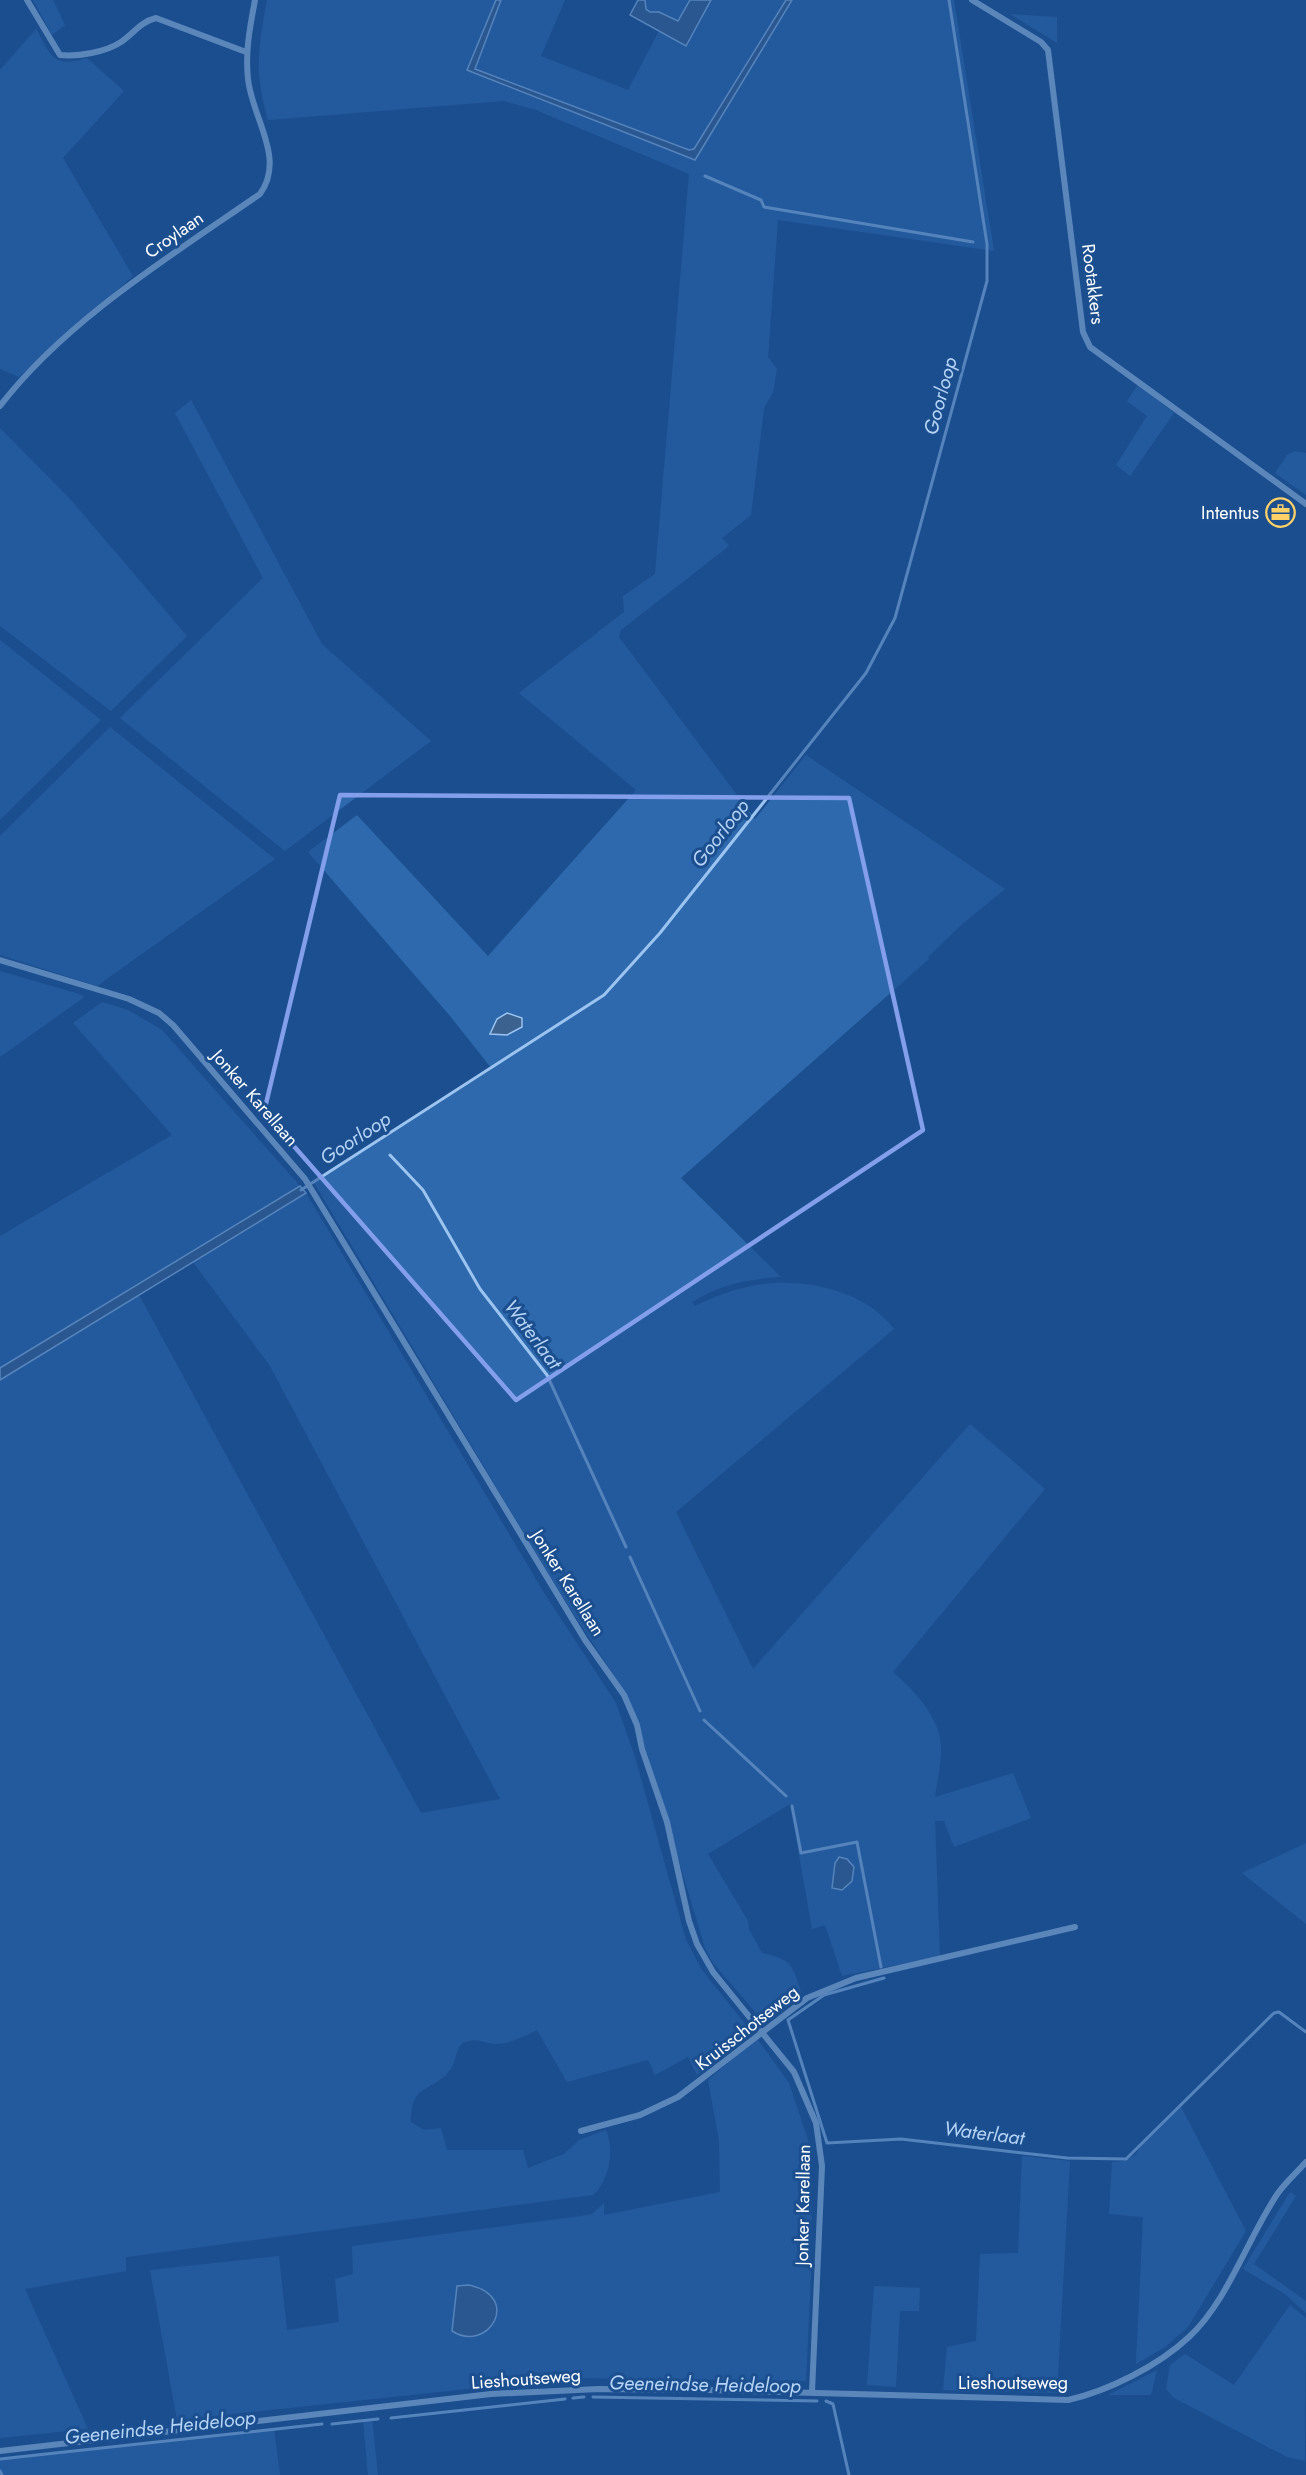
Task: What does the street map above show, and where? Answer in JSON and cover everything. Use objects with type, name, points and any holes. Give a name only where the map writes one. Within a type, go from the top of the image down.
[{"type":"street","points":[[27,0],[60,55],[72,56],[119,44],[144,21],[156,18],[246,52]]},
{"type":"street","name":"Croylaan","points":[[0,406],[25,374],[124,289],[260,195],[269,182],[272,164],[249,82],[246,52],[255,0]]},
{"type":"street","name":"Rootakkers","points":[[972,0],[1041,42],[1048,50],[1083,332],[1090,347],[1306,504]]},
{"type":"street","name":"Jonker Karellaan","points":[[0,960],[129,999],[159,1013],[173,1025],[305,1179],[579,1630],[624,1695],[637,1725],[642,1749],[667,1822],[697,1944],[713,1972],[763,2030],[802,2086],[819,2141],[822,2166],[812,2392]]},
{"type":"street","name":"Kruisschotseweg","points":[[581,2131],[640,2115],[678,2097],[704,2080],[763,2030],[807,1998],[856,1978],[1075,1927]]},
{"type":"street","name":"Lieshoutseweg","points":[[0,2451],[491,2394],[599,2389],[812,2392],[1031,2401],[1068,2400],[1106,2390],[1164,2356],[1190,2337],[1215,2303],[1279,2192],[1306,2162]]},
{"type":"highlighted area","points":[[340,795],[849,798],[923,1130],[516,1400],[264,1112]]},
{"type":"shaded area","points":[[33,0],[53,0],[65,25],[52,35]]},
{"type":"shaded area","points":[[267,0],[496,0],[467,69],[697,153],[792,0],[954,0],[994,251],[778,220],[768,357],[777,369],[773,392],[764,408],[751,515],[722,538],[729,546],[621,630],[619,637],[755,819],[806,755],[1005,889],[960,926],[928,957],[929,959],[681,1178],[781,1277],[757,1279],[724,1287],[692,1302],[695,1306],[747,1287],[786,1283],[807,1284],[827,1288],[865,1303],[894,1329],[676,1512],[753,1669],[970,1424],[1045,1489],[893,1672],[924,1705],[936,1724],[941,1745],[941,1758],[935,1797],[1013,1773],[1031,1818],[954,1847],[944,1821],[935,1821],[940,1956],[842,1976],[825,1925],[812,1929],[790,1804],[708,1854],[748,1921],[749,1929],[762,1953],[786,1962],[794,1971],[799,1985],[802,1995],[764,2022],[713,1963],[705,1948],[635,1714],[619,1683],[558,1590],[314,1183],[492,1069],[450,1016],[308,852],[357,815],[488,956],[636,790],[519,693],[624,612],[623,596],[655,574],[689,174],[536,110],[504,101],[268,120],[259,74],[260,47]],"holes":[[[516,1015],[522,1018],[523,1024],[507,1035],[490,1034],[497,1019]],[[835,1863],[854,1867],[852,1881],[832,1888]]]},
{"type":"shaded area","points":[[496,0],[501,0],[475,69],[689,150],[694,149],[786,0],[792,0],[695,160],[467,70]]},
{"type":"shaded area","points":[[501,0],[565,0],[541,56],[628,90],[659,31],[686,46],[711,0],[786,0],[694,149],[689,150],[474,69]]},
{"type":"shaded area","points":[[638,0],[645,0],[646,9],[650,12],[659,12],[678,21],[690,0],[711,0],[686,46],[630,15]]},
{"type":"shaded area","points":[[645,0],[690,0],[679,21],[660,12],[650,12],[646,9]]},
{"type":"shaded area","points":[[1010,14],[1057,17],[1057,43]]},
{"type":"shaded area","points":[[36,29],[54,58],[67,62],[87,58],[124,91],[63,158],[133,276],[19,377],[0,369],[0,70]]},
{"type":"shaded area","points":[[1138,384],[1174,413],[1130,476],[1116,465],[1147,416],[1127,401]]},
{"type":"shaded area","points":[[191,400],[322,644],[431,741],[285,851],[120,718],[263,578],[175,413]]},
{"type":"shaded area","points":[[0,428],[71,500],[187,636],[111,711],[0,626]]},
{"type":"shaded area","points":[[1295,451],[1306,453],[1306,495],[1275,473],[1287,455]]},
{"type":"shaded area","points":[[0,640],[101,720],[0,820]]},
{"type":"shaded area","points":[[110,727],[275,859],[97,986],[0,955],[0,836]]},
{"type":"shaded area","points":[[0,971],[76,993],[84,996],[0,1057]]},
{"type":"shaded area","points":[[102,1002],[128,1010],[162,1030],[300,1186],[0,1368],[0,1236],[172,1135],[73,1023]]},
{"type":"shaded area","points":[[507,1013],[522,1018],[522,1027],[507,1035],[490,1034],[497,1019]]},
{"type":"shaded area","points":[[300,1186],[306,1193],[0,1380],[0,1368]]},
{"type":"shaded area","points":[[306,1193],[546,1596],[616,1703],[635,1757],[686,1940],[702,1970],[750,2030],[697,2075],[688,2057],[655,2075],[648,2060],[567,2082],[537,2030],[502,2044],[474,2040],[465,2042],[459,2047],[450,2070],[419,2094],[412,2109],[411,2122],[424,2130],[441,2128],[447,2150],[523,2150],[528,2168],[564,2154],[579,2140],[606,2130],[610,2147],[609,2165],[603,2182],[593,2195],[126,2257],[126,2271],[25,2289],[88,2429],[0,2438],[0,1380],[139,1295],[421,1813],[500,1799],[270,1366],[193,1262]]},
{"type":"shaded area","points":[[1306,1843],[1306,1924],[1242,1873]]},
{"type":"shaded area","points":[[839,1857],[847,1859],[854,1867],[852,1881],[842,1890],[832,1888],[835,1863]]},
{"type":"shaded area","points":[[758,2040],[789,2083],[812,2152],[811,2275],[806,2381],[571,2378],[177,2420],[150,2270],[279,2256],[287,2330],[339,2322],[335,2279],[353,2274],[352,2246],[581,2216],[592,2214],[604,2203],[604,2215],[720,2192],[719,2140],[708,2080],[753,2041]]},
{"type":"shaded area","points":[[1180,2105],[1246,2231],[1188,2327],[1165,2347],[1136,2364],[1143,2217],[1109,2214],[1112,2162],[1123,2161],[1135,2155],[1144,2141]]},
{"type":"shaded area","points":[[1022,2156],[1070,2161],[1057,2393],[943,2390],[947,2347],[976,2341],[980,2254],[1018,2253]]},
{"type":"shaded area","points":[[1290,2192],[1296,2196],[1254,2264],[1306,2301],[1306,2313],[1285,2294],[1243,2269]]},
{"type":"shaded area","points":[[469,2285],[485,2291],[494,2300],[497,2311],[494,2321],[487,2330],[477,2335],[465,2336],[452,2331],[457,2286]]},
{"type":"shaded area","points":[[874,2286],[920,2288],[919,2311],[900,2311],[896,2387],[867,2385]]},
{"type":"shaded area","points":[[1290,2305],[1306,2318],[1305,2461],[1287,2457],[1174,2398],[1166,2389],[1170,2365],[1185,2354],[1234,2385]]},
{"type":"shaded area","points":[[1157,2370],[1151,2395],[1108,2395]]},
{"type":"shaded area","points":[[372,2419],[378,2475],[368,2475],[363,2420]]},
{"type":"shaded area","points":[[274,2429],[280,2475],[0,2475],[0,2459]]},
{"type":"waterway","name":"Goorloop","points":[[301,1190],[604,995],[660,933],[866,673],[895,618],[987,281],[987,244],[949,0]]},
{"type":"waterway","points":[[705,176],[761,200],[764,207],[973,242]]},
{"type":"waterway","name":"Waterlaat","points":[[390,1155],[423,1190],[480,1289],[547,1375],[626,1547]]},
{"type":"waterway","name":"Waterlaat","points":[[630,1557],[700,1711]]},
{"type":"waterway","name":"Waterlaat","points":[[704,1720],[786,1796]]},
{"type":"waterway","name":"Waterlaat","points":[[792,1806],[801,1853],[857,1842],[881,1967]]},
{"type":"waterway","name":"Waterlaat","points":[[884,1978],[824,1995],[788,2020],[827,2143],[901,2139],[1067,2158],[1126,2159],[1274,2013],[1279,2012],[1306,2032]]},
{"type":"waterway","name":"Geeneindse Heideloop","points":[[573,2398],[584,2397]]},
{"type":"waterway","name":"Geeneindse Heideloop","points":[[593,2397],[817,2401]]},
{"type":"waterway","name":"Geeneindse Heideloop","points":[[391,2418],[565,2399]]},
{"type":"waterway","name":"Geeneindse Heideloop","points":[[826,2401],[833,2404],[849,2475]]},
{"type":"waterway","name":"Geeneindse Heideloop","points":[[332,2424],[378,2419]]},
{"type":"waterway","name":"Geeneindse Heideloop","points":[[0,2459],[322,2424]]},
{"type":"waterway","points":[[0,2471],[2,2475]]},
{"type":"place","name":"Intentus","points":[[1280,513]]}]
